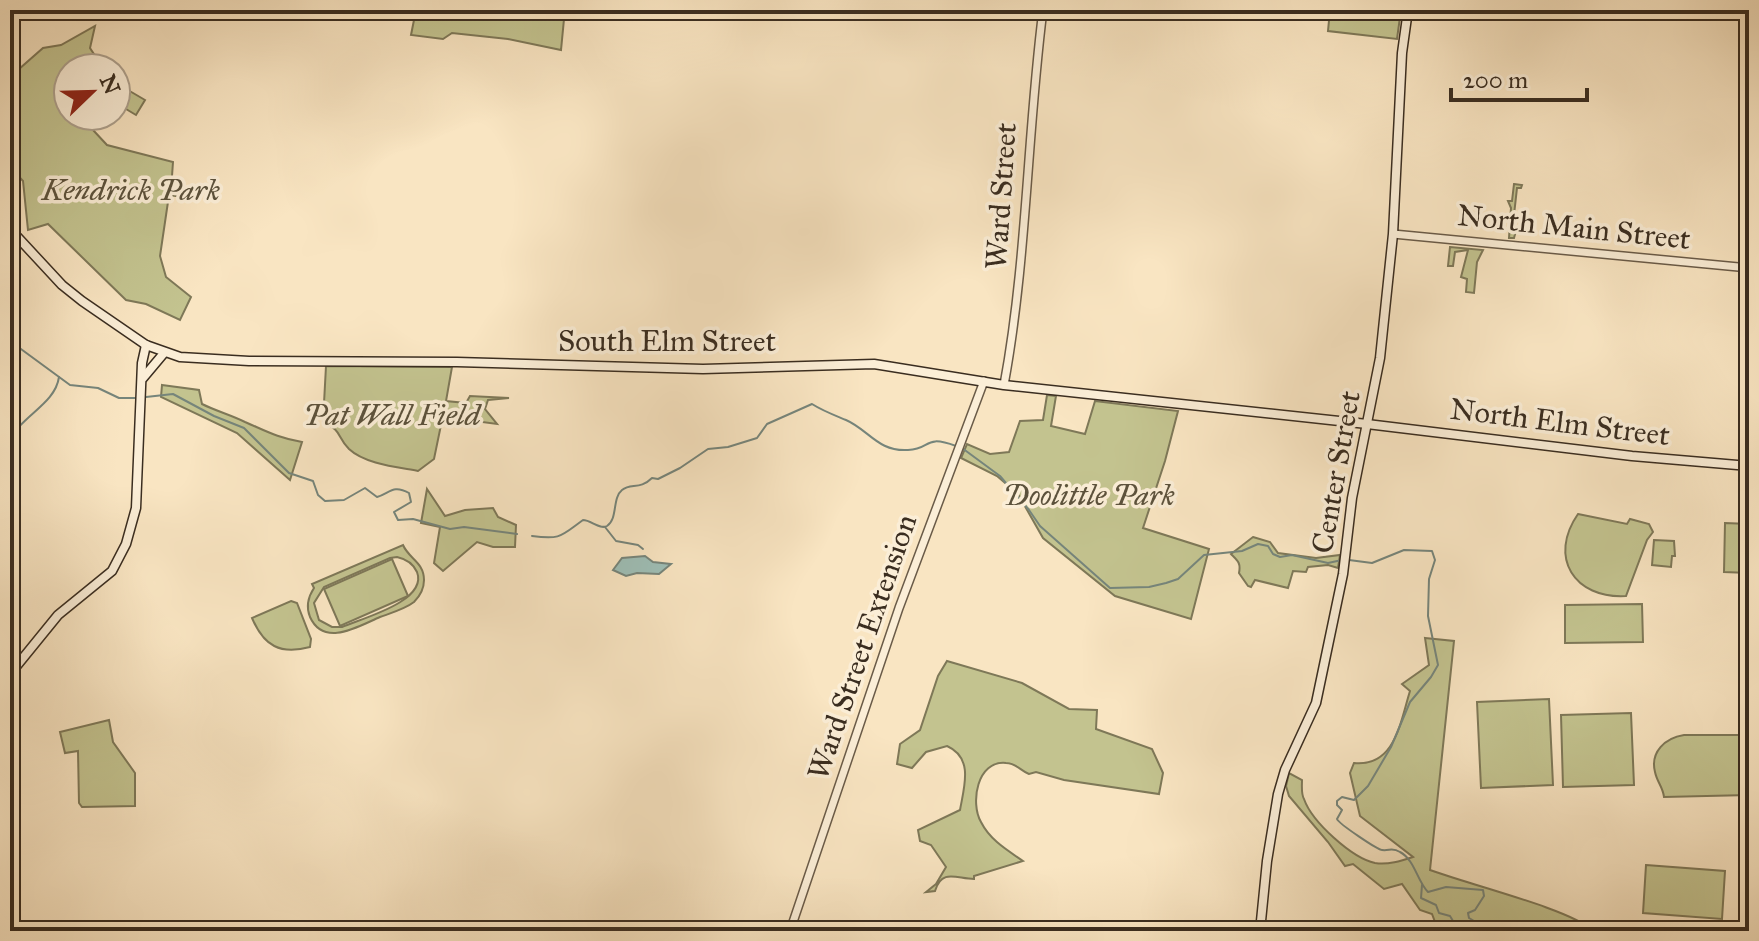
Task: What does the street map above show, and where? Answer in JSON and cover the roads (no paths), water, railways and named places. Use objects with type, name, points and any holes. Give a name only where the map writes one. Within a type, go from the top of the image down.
[{"type":"main road","name":"Center Street","points":[[1260,931],[1267,861],[1281,782],[1316,703],[1345,560],[1352,498],[1380,358],[1393,234],[1403,46],[1408,10]]},
{"type":"main road","name":"South Elm Street","points":[[10,229],[73,294],[146,345],[164,353],[192,359],[692,369],[862,363],[1004,385],[1367,424]]},
{"type":"main road","points":[[10,674],[58,615],[103,579],[120,558],[136,508],[142,355],[146,345]]},
{"type":"main road","points":[[143,379],[164,353]]},
{"type":"main road","name":"North Elm Street","points":[[1367,424],[1632,456],[1749,466]]},
{"type":"street","name":"Ward Street","points":[[1004,385],[1019,288],[1033,88],[1043,10]]},
{"type":"street","name":"North Main Street","points":[[1393,234],[1749,268]]},
{"type":"street","name":"Ward Street Extension","points":[[790,931],[899,608],[984,381]]},
{"type":"water","points":[[645,556],[653,562],[671,564],[659,574],[626,576],[613,570],[622,558]]},
{"type":"waterway","points":[[10,341],[70,385],[98,388],[119,398],[135,398]]},
{"type":"waterway","points":[[10,441],[21,424],[51,395],[59,377]]},
{"type":"waterway","points":[[146,397],[173,394],[244,428],[289,473],[313,481],[318,495],[325,501],[344,500],[365,488],[377,497],[399,489],[409,493],[411,502],[394,512],[398,520],[413,519],[450,529],[464,527],[517,534]]},
{"type":"waterway","points":[[532,536],[560,536],[583,520],[601,527],[607,526],[613,519],[617,498],[625,488],[644,484],[652,478],[658,479],[708,449],[728,447],[757,438],[767,424],[812,404],[854,424],[889,448],[916,449],[938,441],[956,446]]},
{"type":"waterway","points":[[962,448],[1000,476],[1040,526],[1110,588],[1149,587],[1166,583],[1178,579],[1204,555],[1242,551],[1258,544],[1268,546],[1273,554],[1280,557],[1292,555],[1328,563],[1342,560]]},
{"type":"waterway","points":[[605,527],[616,541],[638,545],[643,549]]},
{"type":"waterway","points":[[1349,560],[1372,563],[1404,550],[1432,551],[1435,560],[1429,579],[1428,616],[1438,665],[1410,702],[1391,747],[1368,786],[1354,800],[1342,797],[1337,801],[1342,810],[1337,819],[1379,849],[1395,850],[1405,856],[1428,892],[1446,887],[1483,890],[1484,896],[1475,910],[1468,913],[1469,918],[1491,931]]},
{"type":"waterway","points":[[1422,885],[1421,898],[1436,905],[1439,913],[1450,916],[1453,921],[1430,931]]},
{"type":"park label","name":"Kendrick Park","points":[[131,190]]},
{"type":"park label","name":"Pat Wall Field","points":[[392,415]]},
{"type":"park label","name":"Doolittle Park","points":[[1089,495]]}]
